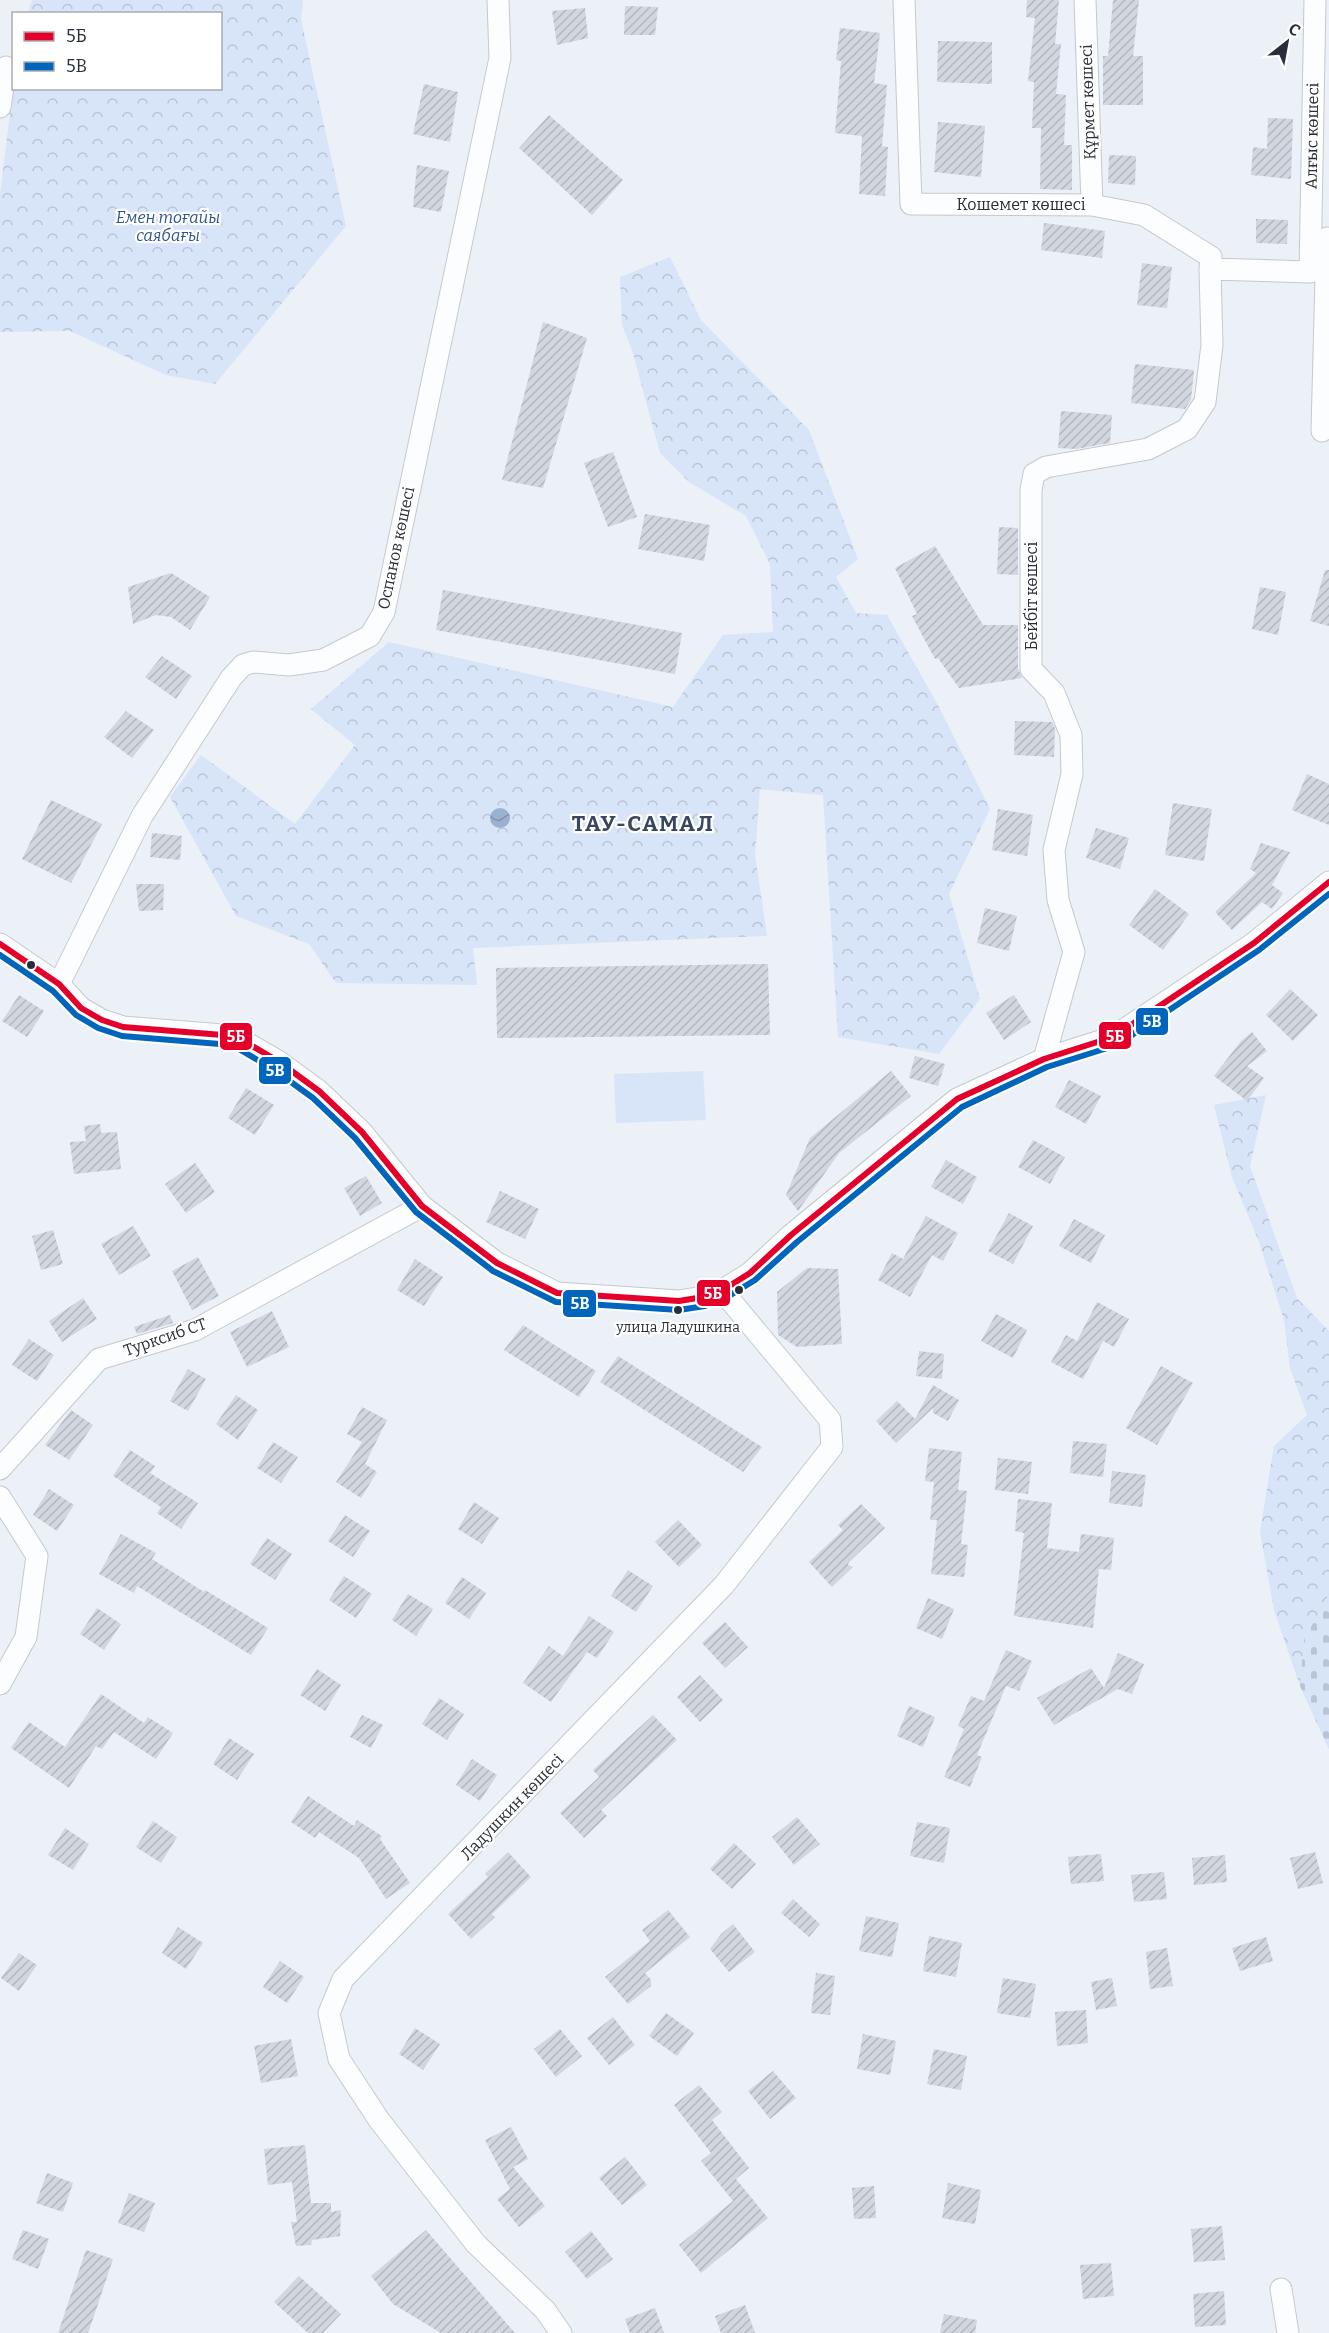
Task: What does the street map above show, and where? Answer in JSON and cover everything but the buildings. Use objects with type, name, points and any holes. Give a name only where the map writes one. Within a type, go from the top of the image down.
[{"type":"street","name":"Оспанов көшесі","points":[[59,984],[141,816],[231,678],[243,665],[253,662],[289,665],[323,660],[370,636],[378,626],[384,612],[500,58],[498,0]]},
{"type":"street","name":"Кошемет көшесі","points":[[904,0],[911,204],[1092,205],[1144,215],[1211,257],[1210,269]]},
{"type":"street","name":"Құрмет көшесі","points":[[1085,0],[1092,205]]},
{"type":"street","name":"Алғыс көшесі","points":[[1314,0],[1322,238],[1322,431]]},
{"type":"street","points":[[0,107],[6,67]]},
{"type":"street","name":"Алғыс көшесі","points":[[1210,269],[1310,272],[1322,238]]},
{"type":"street","name":"Бейбіт көшесі","points":[[1044,1059],[1074,952],[1058,900],[1054,850],[1072,774],[1071,735],[1054,693],[1031,669],[1031,490],[1034,474],[1046,467],[1148,449],[1187,429],[1205,402],[1212,345],[1210,269]]},
{"type":"street","points":[[0,944],[59,984],[81,1008],[102,1020],[123,1027],[235,1036],[278,1061],[319,1091],[362,1132],[422,1206],[497,1263],[557,1293],[679,1301],[703,1297],[726,1288],[750,1273],[791,1235],[957,1099],[1044,1059],[1113,1037],[1254,943],[1329,882]]},
{"type":"street","name":"Турксиб СТ","points":[[0,1469],[99,1359],[195,1330],[422,1206]]},
{"type":"street","name":"Ладушкин көшесі","points":[[561,2333],[545,2310],[476,2244],[379,2120],[339,2059],[329,2013],[343,1980],[724,1585],[832,1447],[830,1420],[730,1300],[726,1288]]},
{"type":"street","points":[[0,1497],[37,1556],[26,1637],[0,1684]]},
{"type":"street","points":[[1281,2289],[1288,2333]]},
{"type":"green space","name":"Емен тоғайы саябағы","points":[[32,0],[303,0],[301,19],[346,226],[215,384],[166,375],[70,331],[0,332],[0,195],[13,90],[222,90],[222,12],[28,12]]},
{"type":"green space","points":[[670,257],[701,320],[809,430],[858,559],[836,577],[856,613],[887,615],[939,707],[990,809],[949,894],[980,999],[939,1054],[838,1037],[823,795],[760,789],[755,855],[767,936],[473,948],[477,985],[336,983],[309,944],[236,916],[170,797],[201,755],[295,824],[355,745],[311,709],[389,642],[673,707],[723,635],[773,632],[770,564],[746,516],[689,482],[660,453],[632,350],[622,325],[620,277]]},
{"type":"green space","points":[[703,1071],[706,1120],[616,1123],[614,1074]]},
{"type":"green space","points":[[1266,1095],[1250,1166],[1297,1298],[1329,1331],[1329,1749],[1300,1686],[1274,1610],[1260,1532],[1274,1446],[1307,1415],[1290,1368],[1284,1320],[1259,1242],[1232,1177],[1214,1105]]},
{"type":"green space","points":[[1329,1594],[1329,1749],[1300,1686],[1304,1640]]},
{"type":"water","points":[[500,808],[507,811],[510,818],[507,825],[500,828],[493,825],[490,818],[493,811]]},
{"type":"transit line","name":"5Б","points":[[0,944],[59,984],[81,1008],[102,1020],[123,1027],[235,1036],[278,1061],[319,1091],[362,1132],[422,1206],[497,1263],[557,1293],[679,1301],[703,1297],[726,1288],[750,1273],[791,1235],[957,1099],[1044,1059],[1113,1037],[1254,943],[1329,882]]},
{"type":"transit line","name":"5В","points":[[0,955],[53,991],[76,1015],[98,1028],[122,1036],[232,1045],[273,1069],[313,1098],[355,1138],[416,1212],[493,1271],[556,1302],[679,1310],[705,1306],[729,1296],[755,1280],[797,1242],[962,1107],[1047,1067],[1117,1045],[1259,950],[1329,894]]},
{"type":"place","name":"улица Ладушкина","points":[[678,1310]]},
{"type":"district","name":"ТАУ-САМАЛ","points":[[643,823]]}]
